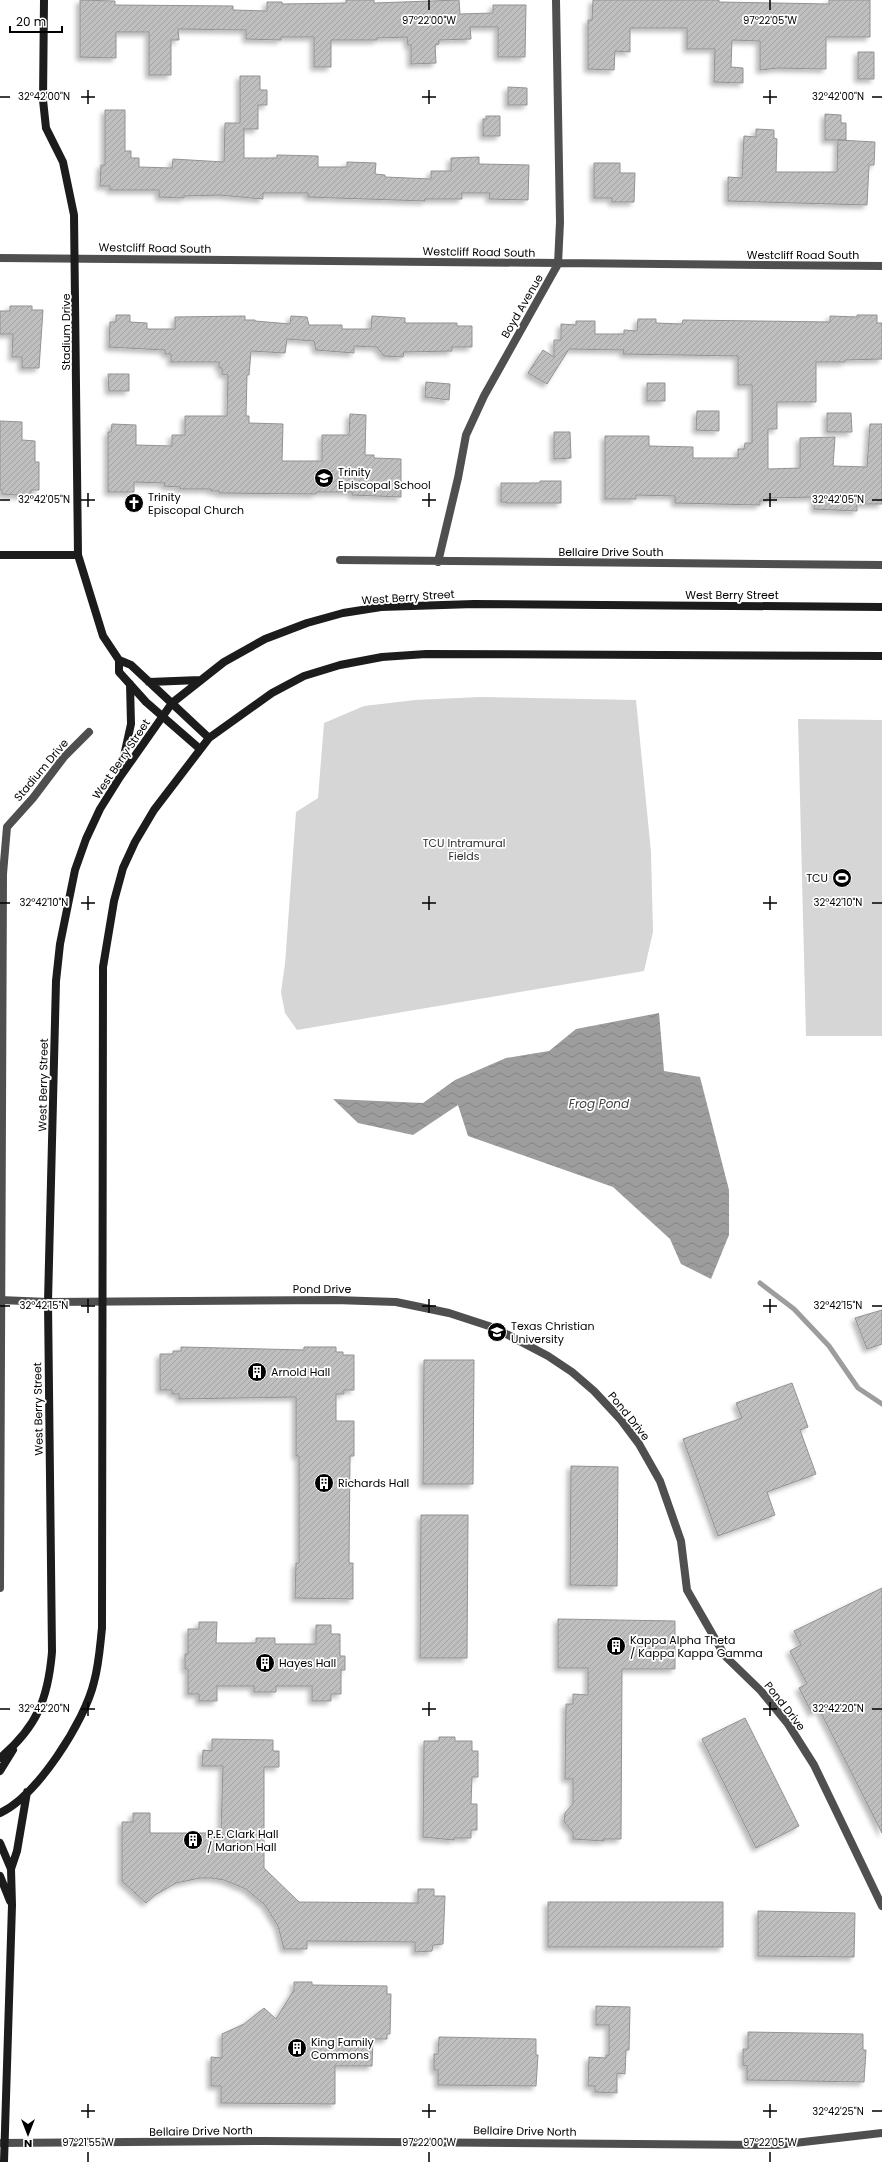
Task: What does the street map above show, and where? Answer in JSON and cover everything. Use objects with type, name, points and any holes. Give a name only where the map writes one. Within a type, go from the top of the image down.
[{"type":"main road","name":"Stadium Drive","points":[[44,0],[43,100],[46,128],[63,162],[74,215],[76,258],[78,555],[103,636],[119,660],[131,665],[209,738]]},
{"type":"main road","points":[[0,555],[78,555]]},
{"type":"main road","name":"West Berry Street","points":[[0,1758],[17,1744],[32,1725],[47,1689],[52,1652],[48,1302],[56,981],[60,944],[73,878],[86,839],[100,809],[120,777],[172,703],[224,662],[265,639],[307,623],[343,613],[381,607],[474,604],[882,607]]},
{"type":"main road","points":[[0,1813],[27,1792],[55,1759],[73,1731],[94,1683],[99,1657],[102,1628],[101,1301],[104,1095],[103,967],[108,935],[124,868],[134,842],[154,810],[200,749],[209,738],[272,693],[304,676],[340,665],[382,657],[426,654],[882,656]]},
{"type":"main road","name":"Stadium Drive","points":[[119,660],[119,672],[163,716],[200,749]]},
{"type":"main road","points":[[149,682],[200,680]]},
{"type":"main road","points":[[120,777],[131,724],[130,684]]},
{"type":"main road","points":[[0,1771],[17,1744]]},
{"type":"main road","points":[[4,2162],[2,2143],[12,1905],[11,1869],[17,1851],[27,1792]]},
{"type":"main road","points":[[0,1843],[11,1869]]},
{"type":"main road","points":[[0,1876],[12,1905]]},
{"type":"street","name":"Boyd Avenue","points":[[438,562],[466,435],[484,396],[558,264],[560,222],[556,0]]},
{"type":"street","name":"Westcliff Road South","points":[[0,258],[882,266]]},
{"type":"street","name":"Bellaire Drive South","points":[[340,560],[882,565]]},
{"type":"street","name":"Stadium Drive","points":[[0,1588],[2,874],[7,827],[34,798],[64,757],[89,732]]},
{"type":"street","name":"Pond Drive","points":[[1,1300],[48,1302],[335,1300],[396,1302],[449,1313],[495,1328],[548,1356],[572,1372],[594,1391],[616,1414],[639,1444],[660,1481],[681,1541],[687,1590],[726,1656],[760,1691],[788,1724],[814,1765],[882,1906]]},
{"type":"street","name":"Bellaire Drive North","points":[[2,2143],[312,2141],[777,2145],[882,2133]]},
{"type":"green space","name":"TCU Intramural Fields","points":[[480,697],[636,700],[651,852],[653,932],[644,971],[297,1030],[285,1013],[281,992],[285,964],[296,812],[318,798],[324,723],[364,706],[415,700]]},
{"type":"green space","name":"TCU","points":[[798,719],[882,720],[882,1036],[806,1036]]},
{"type":"water","name":"Frog Pond","points":[[659,1013],[664,1071],[700,1077],[729,1190],[729,1235],[711,1279],[681,1264],[670,1239],[613,1187],[468,1136],[458,1105],[413,1135],[358,1123],[333,1099],[423,1103],[455,1080],[506,1058],[549,1051],[576,1029]]},
{"type":"building","points":[[80,0],[115,1],[115,5],[233,6],[233,10],[267,11],[267,2],[282,2],[282,4],[346,3],[346,0],[374,0],[374,3],[459,0],[460,14],[493,13],[493,5],[526,5],[525,57],[498,57],[498,27],[470,27],[471,39],[439,40],[439,44],[435,45],[436,63],[411,64],[411,45],[408,45],[407,37],[377,38],[377,40],[331,40],[331,67],[314,67],[314,37],[281,37],[281,40],[246,39],[246,30],[178,29],[179,40],[171,40],[171,75],[149,75],[149,32],[116,32],[116,58],[80,57]]},
{"type":"building","points":[[593,0],[719,0],[719,2],[829,4],[829,0],[870,0],[870,37],[826,37],[826,69],[778,68],[760,70],[760,41],[732,40],[731,67],[743,68],[743,83],[714,82],[715,49],[687,49],[687,28],[630,28],[630,52],[615,51],[614,70],[588,69],[588,20],[592,20]]},
{"type":"building","points":[[858,52],[874,52],[874,79],[858,79]]},
{"type":"building","points":[[240,76],[260,76],[260,90],[267,90],[267,105],[258,105],[258,129],[244,129],[244,158],[277,158],[277,155],[318,156],[318,167],[347,167],[347,162],[376,163],[375,174],[385,175],[385,177],[431,179],[431,171],[451,171],[451,158],[479,157],[479,164],[529,165],[528,200],[489,199],[490,193],[462,193],[462,199],[425,199],[425,201],[308,197],[308,193],[263,193],[263,199],[219,195],[184,196],[184,198],[159,197],[159,190],[110,190],[110,186],[100,186],[101,165],[105,165],[105,110],[125,110],[125,151],[131,151],[131,158],[139,158],[139,167],[172,168],[173,159],[224,162],[225,123],[240,123]]},
{"type":"building","points":[[508,87],[527,88],[527,105],[508,105]]},
{"type":"building","points":[[825,114],[841,115],[841,123],[846,123],[846,140],[825,140]]},
{"type":"building","points":[[486,116],[500,116],[500,136],[483,136],[483,119],[486,119]]},
{"type":"building","points":[[756,129],[774,130],[774,138],[777,139],[776,172],[837,172],[838,140],[875,142],[874,165],[869,165],[867,205],[728,201],[728,177],[742,178],[744,136],[756,137]]},
{"type":"building","points":[[594,163],[620,163],[620,173],[635,173],[634,202],[612,202],[612,198],[594,198]]},
{"type":"building","points":[[10,306],[32,306],[32,310],[43,310],[39,368],[22,368],[22,357],[12,357],[13,334],[0,334],[0,311],[10,311]]},
{"type":"building","points":[[116,315],[130,315],[130,322],[147,323],[147,329],[175,329],[175,317],[245,316],[245,320],[290,324],[291,316],[307,317],[309,325],[342,325],[342,329],[371,329],[372,316],[405,318],[405,323],[457,323],[457,326],[472,326],[472,347],[452,347],[452,351],[404,352],[403,357],[384,356],[377,347],[354,346],[354,353],[316,350],[314,341],[287,339],[285,353],[251,351],[249,375],[247,375],[246,416],[249,416],[249,423],[283,424],[282,461],[322,461],[322,435],[349,435],[350,414],[366,415],[365,455],[374,455],[374,458],[401,459],[401,497],[352,495],[352,492],[316,492],[316,494],[219,493],[219,491],[211,491],[211,489],[180,489],[180,487],[164,486],[165,483],[134,482],[134,492],[108,492],[108,432],[111,432],[112,424],[136,425],[136,445],[172,446],[172,435],[185,435],[185,416],[227,416],[228,375],[222,374],[222,368],[219,368],[219,362],[171,362],[171,354],[165,354],[165,350],[109,347],[110,322],[116,322]]},
{"type":"building","points":[[857,315],[877,315],[877,323],[882,323],[882,359],[845,360],[845,362],[816,362],[816,402],[777,402],[777,429],[768,429],[768,469],[800,468],[800,438],[835,437],[833,466],[867,467],[870,424],[882,424],[882,504],[857,504],[857,511],[814,509],[815,497],[767,498],[767,501],[760,501],[760,505],[675,503],[675,496],[636,495],[636,499],[605,499],[605,436],[649,436],[649,446],[693,447],[693,458],[738,458],[738,449],[744,449],[745,443],[752,443],[752,385],[738,385],[738,356],[623,354],[624,350],[569,349],[547,384],[528,373],[543,350],[554,357],[554,340],[561,340],[561,324],[576,325],[576,321],[595,321],[595,334],[624,334],[624,330],[637,331],[638,319],[656,319],[656,323],[682,324],[683,320],[830,322],[830,316],[857,317]]},
{"type":"building","points":[[108,374],[129,374],[129,391],[109,391]]},
{"type":"building","points":[[426,382],[450,384],[449,400],[425,397]]},
{"type":"building","points":[[647,383],[665,383],[665,401],[647,401]]},
{"type":"building","points":[[697,411],[719,411],[719,431],[696,430]]},
{"type":"building","points":[[827,413],[851,413],[852,432],[827,432]]},
{"type":"building","points":[[0,421],[22,422],[22,440],[35,441],[35,462],[39,462],[39,490],[31,490],[31,496],[2,494],[2,490],[0,490]]},
{"type":"building","points":[[554,432],[570,432],[571,458],[554,459]]},
{"type":"building","points":[[540,481],[561,481],[561,503],[501,502],[501,483],[540,483]]},
{"type":"building","points":[[882,1310],[882,1344],[867,1349],[855,1318]]},
{"type":"building","points":[[181,1347],[304,1350],[304,1347],[336,1347],[336,1352],[343,1352],[343,1355],[354,1355],[354,1390],[344,1390],[344,1394],[336,1394],[336,1421],[354,1421],[354,1456],[350,1456],[349,1563],[353,1563],[353,1599],[295,1598],[296,1563],[299,1563],[299,1456],[296,1456],[296,1397],[179,1399],[179,1394],[172,1394],[172,1390],[160,1390],[160,1354],[173,1354],[173,1351],[181,1351]]},
{"type":"building","points":[[424,1360],[474,1360],[473,1484],[423,1484]]},
{"type":"building","points":[[792,1383],[808,1427],[800,1430],[816,1474],[767,1492],[775,1515],[718,1536],[683,1439],[742,1418],[736,1403]]},
{"type":"building","points":[[571,1466],[618,1467],[617,1586],[570,1585]]},
{"type":"building","points":[[421,1515],[468,1515],[467,1658],[420,1658]]},
{"type":"building","points":[[882,1588],[882,1833],[819,1709],[812,1713],[799,1688],[807,1684],[790,1651],[801,1645],[794,1631]]},
{"type":"building","points":[[558,1619],[675,1621],[675,1669],[622,1669],[621,1839],[604,1839],[604,1841],[573,1839],[573,1832],[564,1822],[565,1813],[573,1804],[573,1779],[565,1779],[566,1704],[573,1704],[573,1694],[588,1695],[588,1668],[558,1668]]},
{"type":"building","name":"Hayes Hall","points":[[199,1622],[217,1622],[216,1643],[256,1643],[256,1638],[275,1638],[275,1644],[316,1644],[316,1625],[331,1625],[331,1634],[340,1634],[340,1656],[345,1656],[345,1670],[341,1670],[341,1694],[331,1694],[331,1701],[312,1701],[312,1686],[276,1686],[276,1692],[254,1692],[254,1686],[217,1686],[217,1701],[199,1701],[199,1694],[188,1694],[188,1669],[185,1669],[185,1654],[188,1654],[188,1629],[199,1629]]},
{"type":"building","points":[[745,1718],[799,1826],[756,1848],[702,1739]]},
{"type":"building","points":[[439,1737],[455,1737],[455,1741],[472,1741],[472,1751],[478,1751],[478,1777],[472,1777],[471,1804],[477,1804],[477,1830],[471,1830],[471,1838],[454,1838],[454,1840],[423,1837],[424,1741],[439,1741]]},
{"type":"building","name":"P.E. Clark Hall / Marion Hall","points":[[212,1739],[273,1740],[273,1751],[279,1751],[279,1767],[264,1767],[264,1868],[299,1902],[418,1903],[418,1889],[434,1889],[434,1896],[445,1896],[443,1944],[433,1945],[432,1951],[415,1952],[415,1942],[307,1941],[307,1949],[284,1949],[278,1926],[265,1905],[246,1889],[224,1880],[212,1878],[200,1878],[176,1883],[155,1895],[146,1903],[122,1881],[122,1822],[133,1822],[133,1813],[150,1813],[150,1833],[221,1833],[223,1766],[202,1766],[203,1750],[212,1751]]},
{"type":"building","points":[[548,1902],[723,1902],[723,1947],[548,1947]]},
{"type":"building","points":[[758,1911],[855,1913],[854,1957],[758,1956]]},
{"type":"building","name":"King Family Commons","points":[[294,1982],[312,1982],[312,1985],[387,1986],[387,1994],[391,1994],[390,2034],[387,2034],[387,2039],[373,2039],[372,2066],[335,2066],[335,2104],[221,2103],[221,2086],[211,2086],[211,2057],[222,2058],[222,2034],[244,2024],[264,2008],[276,2019],[294,1990]]},
{"type":"building","points":[[596,2006],[630,2007],[629,2050],[626,2050],[625,2074],[617,2073],[617,2093],[595,2092],[595,2086],[588,2086],[589,2057],[606,2058],[606,2055],[609,2055],[609,2025],[596,2025]]},
{"type":"building","points":[[748,2032],[863,2034],[863,2050],[866,2050],[864,2082],[747,2080],[747,2066],[743,2065],[743,2049],[748,2049]]},
{"type":"building","points":[[439,2037],[536,2039],[536,2055],[538,2055],[536,2086],[438,2085],[438,2070],[434,2070],[434,2054],[438,2054]]},
{"type":"waterway","points":[[760,1283],[794,1309],[829,1346],[858,1388],[882,1404]]},
{"type":"place","name":"Trinity Episcopal School","points":[[324,478]]},
{"type":"place","name":"Trinity Episcopal Church","points":[[134,503]]},
{"type":"place","name":"TCU","points":[[842,878]]},
{"type":"place","name":"Texas Christian University","points":[[497,1332]]},
{"type":"place","name":"Arnold Hall","points":[[257,1372]]},
{"type":"place","name":"Richards Hall","points":[[324,1483]]},
{"type":"place","name":"Kappa Alpha Theta / Kappa Kappa Gamma","points":[[616,1646]]},
{"type":"place","name":"Hayes Hall","points":[[265,1663]]},
{"type":"place","name":"P.E. Clark Hall / Marion Hall","points":[[193,1840]]},
{"type":"place","name":"King Family Commons","points":[[297,2048]]}]
